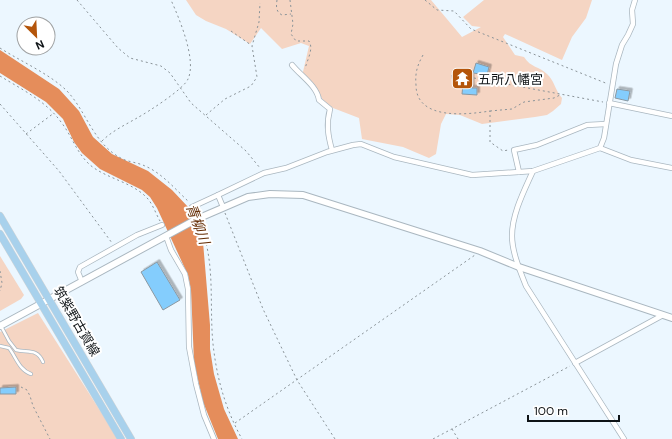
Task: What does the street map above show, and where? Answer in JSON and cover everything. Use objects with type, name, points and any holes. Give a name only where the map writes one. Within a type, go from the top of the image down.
[{"type":"main road","name":"筑紫野古賀線","points":[[0,216],[132,439]]},
{"type":"main road","name":"筑紫野古賀線","points":[[0,234],[121,439]]},
{"type":"street","points":[[600,148],[606,124],[612,86],[622,45],[633,24],[633,1]]},
{"type":"street","points":[[292,65],[318,92],[319,100],[330,109],[327,121],[328,135],[332,150]]},
{"type":"street","points":[[610,103],[672,116]]},
{"type":"street","points":[[518,172],[514,150],[537,145],[587,125],[606,124]]},
{"type":"street","points":[[192,207],[264,173],[286,168],[332,150],[361,144],[394,157],[472,175],[533,171],[600,148],[631,160],[672,168]]},
{"type":"street","points":[[533,171],[516,212],[512,236],[519,267],[526,286],[624,439]]},
{"type":"street","points":[[0,326],[195,220],[248,197],[270,194],[303,195],[480,251],[519,267],[672,318]]},
{"type":"street","points":[[218,195],[223,207]]},
{"type":"street","points":[[82,282],[78,272],[80,267],[137,234],[162,225]]},
{"type":"street","points":[[168,235],[171,250],[185,274],[188,289],[189,348],[204,415],[214,439]]},
{"type":"street","points":[[575,363],[663,315]]},
{"type":"lane","points":[[0,326],[8,341],[16,350],[34,351],[41,357],[43,362]]},
{"type":"lane","points":[[0,346],[9,348],[21,368],[31,374]]},
{"type":"path","points":[[77,0],[118,48],[130,58],[161,66],[170,73],[191,103],[246,151],[264,173]]},
{"type":"path","points":[[101,142],[107,136],[144,114],[180,89],[188,78],[190,58],[180,19],[171,0]]},
{"type":"path","points":[[277,0],[276,9],[278,13],[282,16],[291,14]]},
{"type":"path","points":[[290,0],[293,24],[291,34],[296,41],[309,41],[311,43],[311,48],[302,77]]},
{"type":"path","points":[[424,0],[437,10],[450,9],[454,11],[471,29],[612,86]]},
{"type":"path","points":[[206,116],[225,99],[244,91],[254,82],[257,77],[252,46],[260,22],[260,3]]},
{"type":"path","points":[[231,31],[252,46]]},
{"type":"path","points":[[0,48],[53,80],[66,90],[79,107],[101,142],[119,158],[145,166],[159,174],[190,203],[192,207]]},
{"type":"path","points":[[423,55],[417,67],[416,93],[419,101],[426,108],[465,115],[512,108],[524,102],[554,98],[560,94]]},
{"type":"path","points":[[0,76],[36,98],[54,113],[62,123],[73,144],[91,166],[138,191],[148,199],[162,225]]},
{"type":"path","points":[[474,78],[610,103]]},
{"type":"path","points":[[0,104],[59,171],[115,246]]},
{"type":"path","points":[[490,111],[490,142],[502,151],[514,150]]},
{"type":"path","points":[[26,134],[54,113]]},
{"type":"path","points":[[223,207],[263,309],[297,380],[335,439]]},
{"type":"path","points":[[195,220],[203,233],[207,249],[214,352],[219,382],[234,423],[242,439]]},
{"type":"path","points":[[234,423],[480,251]]},
{"type":"path","points":[[0,271],[2,283],[0,291]]},
{"type":"path","points":[[433,439],[575,363]]},
{"type":"path","points":[[21,387],[27,390],[33,406],[50,439]]},
{"type":"path","points":[[452,429],[458,439]]},
{"type":"shaded area","points":[[186,0],[431,0],[462,37],[481,27],[472,26],[463,17],[484,0],[592,0],[586,18],[572,37],[562,60],[505,34],[503,37],[515,55],[524,57],[529,63],[544,71],[549,76],[562,98],[561,104],[547,115],[482,124],[460,115],[446,114],[441,124],[436,154],[429,158],[403,147],[362,139],[359,118],[333,108],[323,100],[318,92],[302,76],[309,46],[301,43],[282,49],[261,28],[250,44],[226,29],[206,21],[196,15]]},
{"type":"shaded area","points":[[0,50],[59,89],[79,111],[93,137],[112,154],[148,171],[172,190],[189,208],[203,242],[210,325],[210,349],[214,374],[224,409],[238,439],[218,439],[203,402],[194,362],[191,290],[188,275],[157,208],[150,197],[142,190],[100,169],[82,153],[74,142],[63,119],[46,102],[0,73]]},
{"type":"shaded area","points":[[0,256],[24,295],[21,299],[0,311]]},
{"type":"shaded area","points":[[38,313],[118,439],[0,439],[0,332]]},
{"type":"building","points":[[476,63],[489,67],[487,75],[473,73]]},
{"type":"building","points":[[471,74],[472,88],[477,88],[477,95],[462,94],[463,84],[453,84],[452,75]]},
{"type":"building","points":[[617,89],[630,91],[628,101],[615,98]]},
{"type":"building","points":[[157,262],[180,300],[163,310],[141,272]]},
{"type":"building","points":[[16,387],[16,394],[0,394],[0,388]]},
{"type":"place","name":"五所八幡宮","points":[[463,79]]},
{"type":"water label","name":"青柳川","points":[[198,224]]}]
